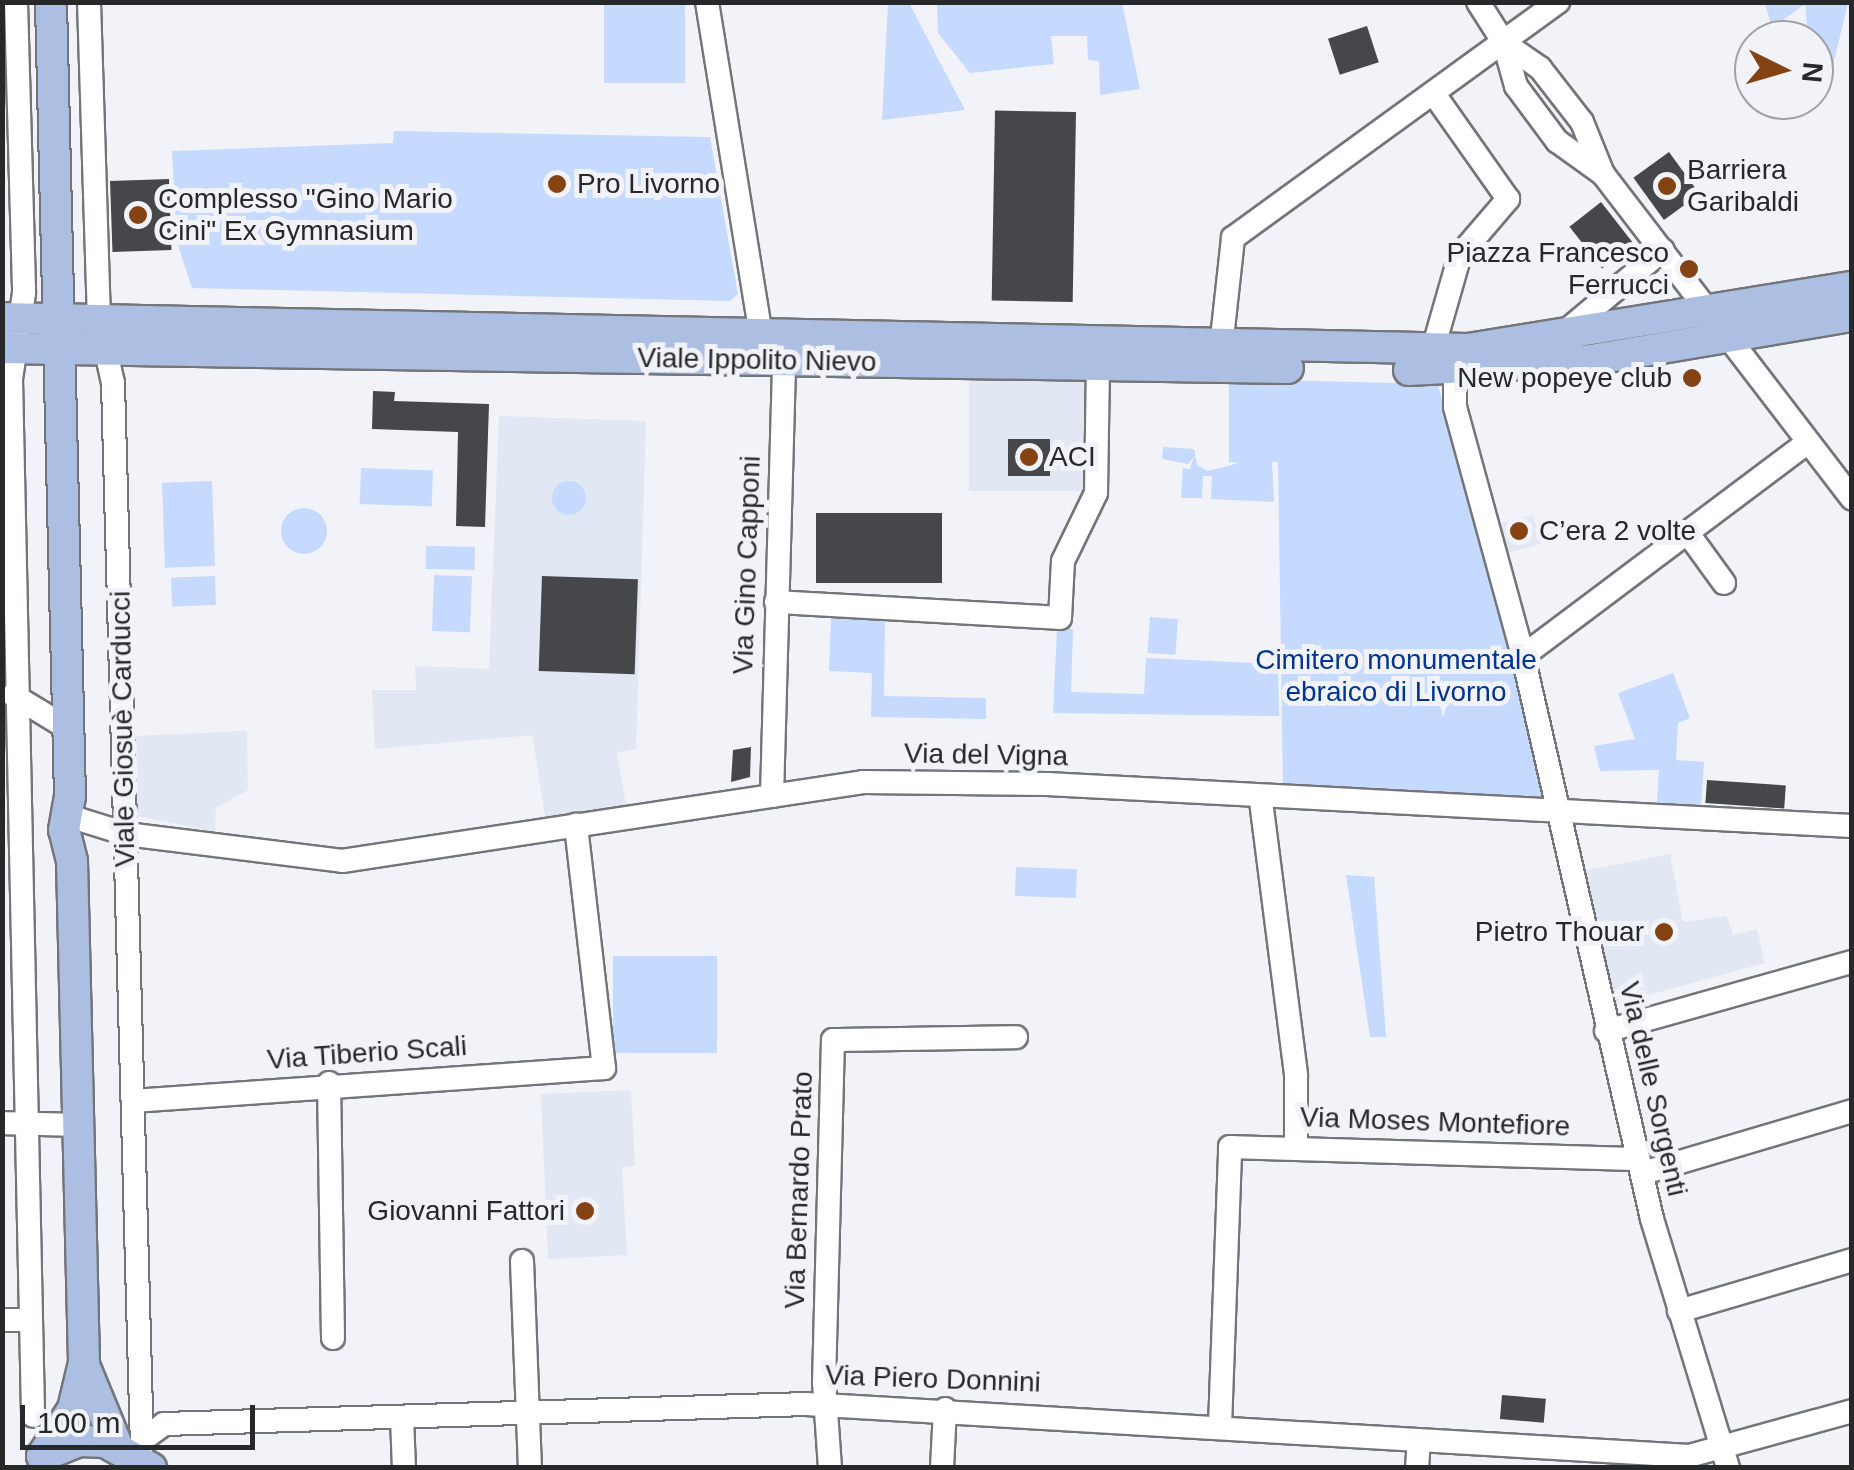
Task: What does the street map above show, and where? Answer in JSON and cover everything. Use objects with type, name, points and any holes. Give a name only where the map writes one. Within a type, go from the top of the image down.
[{"type":"main road","name":"Viale Giosuè Carducci","points":[[33,1463],[68,1420],[84,1363],[51,2]]},
{"type":"main road","points":[[1444,360],[1591,360],[1852,287]]},
{"type":"main road","points":[[1444,360],[1553,341],[1720,321],[1852,316]]},
{"type":"main road","name":"Viale Ippolito Nievo","points":[[59,334],[100,319],[777,345],[1098,365],[1444,360]]},
{"type":"main road","points":[[8,331],[59,334]]},
{"type":"main road","name":"Viale Ippolito Nievo","points":[[59,334],[112,349],[1222,347],[1444,360]]},
{"type":"main road","name":"Viale Giosuè Carducci","points":[[84,1363],[138,1452]]},
{"type":"main road","points":[[33,1463],[78,1441],[138,1452]]},
{"type":"street","points":[[16,2],[8,331],[13,996],[27,1124],[32,1416]]},
{"type":"street","name":"Viale Giosuè Carducci","points":[[89,2],[100,319],[112,349],[133,1100],[138,1452]]},
{"type":"street","name":"Via Gino Capponi","points":[[707,2],[777,345],[772,796]]},
{"type":"street","points":[[1478,2],[1504,43],[1540,68],[1582,122],[1602,174],[1720,321],[1852,498]]},
{"type":"street","points":[[1222,347],[1232,238],[1558,2]]},
{"type":"street","points":[[1434,94],[1508,199],[1460,255],[1444,360]]},
{"type":"street","points":[[1553,341],[1663,250]]},
{"type":"street","name":"Via delle Sorgenti","points":[[1444,360],[1523,656],[1606,1031],[1679,1311],[1725,1459]]},
{"type":"street","points":[[776,602],[1060,618],[1064,562],[1096,493],[1098,365]]},
{"type":"street","points":[[1523,656],[1808,442]]},
{"type":"street","points":[[1686,532],[1724,583]]},
{"type":"street","name":"Viale Giosuè Carducci","points":[[10,692],[68,729]]},
{"type":"street","name":"Via del Vigna","points":[[73,830],[342,860],[863,782],[1010,784],[1261,800],[1560,810],[1852,826]]},
{"type":"street","points":[[1261,800],[1296,1076],[1296,1148]]},
{"type":"street","name":"Via Tiberio Scali","points":[[133,1100],[329,1083],[604,1068],[576,825]]},
{"type":"street","points":[[1606,1031],[1852,962]]},
{"type":"street","name":"Via Bernardo Prato","points":[[824,1404],[833,1040],[1016,1038]]},
{"type":"street","points":[[329,1083],[333,1338]]},
{"type":"street","name":"Via Moses Montefiore","points":[[1220,1426],[1230,1146],[1641,1166],[1852,1112]]},
{"type":"street","points":[[2,1123],[80,1125]]},
{"type":"street","points":[[1679,1311],[1852,1260]]},
{"type":"street","points":[[522,1262],[530,1468]]},
{"type":"street","points":[[2,1320],[31,1320]]},
{"type":"street","points":[[824,1404],[830,1468]]},
{"type":"street","name":"Via Piero Donnini","points":[[138,1452],[164,1424],[824,1404],[1220,1426],[1632,1461],[1725,1459],[1852,1411]]},
{"type":"street","points":[[942,1468],[945,1409]]},
{"type":"street","points":[[402,1417],[404,1468]]},
{"type":"street","points":[[1417,1468],[1418,1441]]},
{"type":"shaded area","points":[[969,381],[1085,381],[1085,491],[969,491]]},
{"type":"shaded area","points":[[499,416],[646,421],[636,749],[617,753],[627,810],[546,821],[532,735],[375,749],[372,690],[416,690],[415,666],[489,669]]},
{"type":"shaded area","name":"C’era 2 volte","points":[[1533,515],[1541,544],[1507,553],[1499,524]]},
{"type":"shaded area","points":[[247,731],[248,790],[216,808],[215,832],[133,815],[133,736]]},
{"type":"shaded area","name":"Pietro Thouar","points":[[1670,854],[1683,922],[1727,916],[1733,935],[1757,929],[1765,963],[1612,1005],[1583,871]]},
{"type":"shaded area","name":"Giovanni Fattori","points":[[631,1090],[635,1166],[622,1167],[627,1255],[548,1259],[541,1094]]},
{"type":"green space","points":[[604,3],[685,3],[685,83],[604,83]]},
{"type":"green space","points":[[888,3],[909,3],[965,110],[882,120]]},
{"type":"green space","points":[[937,3],[1122,3],[1140,89],[1100,95],[1099,61],[1088,60],[1087,36],[1051,36],[1054,64],[970,73],[938,33]]},
{"type":"green space","points":[[1765,3],[1848,3],[1834,61],[1834,20],[1807,20],[1805,4],[1783,20],[1770,20]]},
{"type":"green space","name":"Pro Livorno","points":[[394,131],[710,137],[738,294],[730,301],[192,288],[177,242],[172,151],[393,143]]},
{"type":"green space","name":"Cimitero monumentale ebraico di Livorno","points":[[1229,379],[1438,384],[1547,799],[1283,789],[1278,462],[1272,462],[1274,502],[1211,499],[1212,476],[1203,476],[1202,498],[1181,498],[1183,468],[1190,469],[1194,456],[1188,464],[1162,459],[1163,447],[1194,449],[1197,465],[1208,471],[1239,463],[1229,462]]},
{"type":"green space","points":[[361,468],[433,471],[432,506],[360,504]]},
{"type":"green space","points":[[212,481],[215,566],[165,568],[162,483]]},
{"type":"green space","points":[[569,481],[581,486],[586,498],[581,510],[569,515],[557,510],[552,498],[557,486]]},
{"type":"green space","points":[[304,508],[320,515],[327,531],[320,547],[304,554],[288,547],[281,531],[288,515]]},
{"type":"green space","points":[[426,546],[475,547],[475,570],[426,569]]},
{"type":"green space","points":[[434,575],[472,576],[470,632],[432,631]]},
{"type":"green space","points":[[215,576],[216,605],[172,607],[171,578]]},
{"type":"green space","points":[[831,615],[885,617],[884,696],[986,698],[986,719],[871,717],[872,673],[829,671]]},
{"type":"green space","points":[[1150,617],[1178,619],[1175,655],[1147,653]]},
{"type":"green space","points":[[1057,629],[1073,629],[1071,692],[1144,694],[1146,658],[1278,664],[1279,716],[1053,713]]},
{"type":"green space","points":[[1673,673],[1690,718],[1678,723],[1676,760],[1704,762],[1701,807],[1657,803],[1659,770],[1600,771],[1594,746],[1635,739],[1618,693]]},
{"type":"green space","points":[[1016,867],[1077,869],[1076,898],[1015,896]]},
{"type":"green space","points":[[1346,875],[1374,877],[1386,1037],[1370,1037]]},
{"type":"green space","points":[[613,956],[717,956],[717,1053],[613,1053]]},
{"type":"building","points":[[1367,26],[1379,62],[1340,75],[1328,39]]},
{"type":"building","points":[[995,111],[1076,112],[1073,302],[992,301]]},
{"type":"building","name":"Barriera Garibaldi","points":[[1669,152],[1700,194],[1664,220],[1633,178]]},
{"type":"building","name":"Complesso \"Gino Mario Cini\" Ex Gymnasium","points":[[169,179],[171,250],[113,252],[110,181]]},
{"type":"building","name":"Barriera Garibaldi","points":[[1601,202],[1634,244],[1602,268],[1569,227]]},
{"type":"building","points":[[373,391],[395,392],[394,401],[489,404],[485,527],[456,526],[458,432],[372,429]]},
{"type":"building","name":"ACI","points":[[1008,439],[1050,439],[1050,476],[1008,476]]},
{"type":"building","points":[[816,513],[942,513],[942,583],[816,583]]},
{"type":"building","points":[[542,576],[638,579],[635,674],[539,671]]},
{"type":"building","points":[[751,747],[750,777],[731,782],[733,750]]},
{"type":"building","points":[[1707,780],[1786,786],[1784,808],[1705,803]]},
{"type":"building","points":[[1502,1395],[1546,1399],[1544,1423],[1500,1419]]},
{"type":"place","name":"Pro Livorno","points":[[557,184]]},
{"type":"place","name":"Barriera Garibaldi","points":[[1667,186]]},
{"type":"place","name":"Complesso \"Gino Mario Cini\" Ex Gymnasium","points":[[138,215]]},
{"type":"place","name":"Piazza Francesco Ferrucci","points":[[1689,269]]},
{"type":"place","name":"New popeye club","points":[[1692,378]]},
{"type":"place","name":"ACI","points":[[1029,457]]},
{"type":"place","name":"C’era 2 volte","points":[[1519,531]]},
{"type":"place","name":"Pietro Thouar","points":[[1664,932]]},
{"type":"place","name":"Giovanni Fattori","points":[[585,1211]]}]
